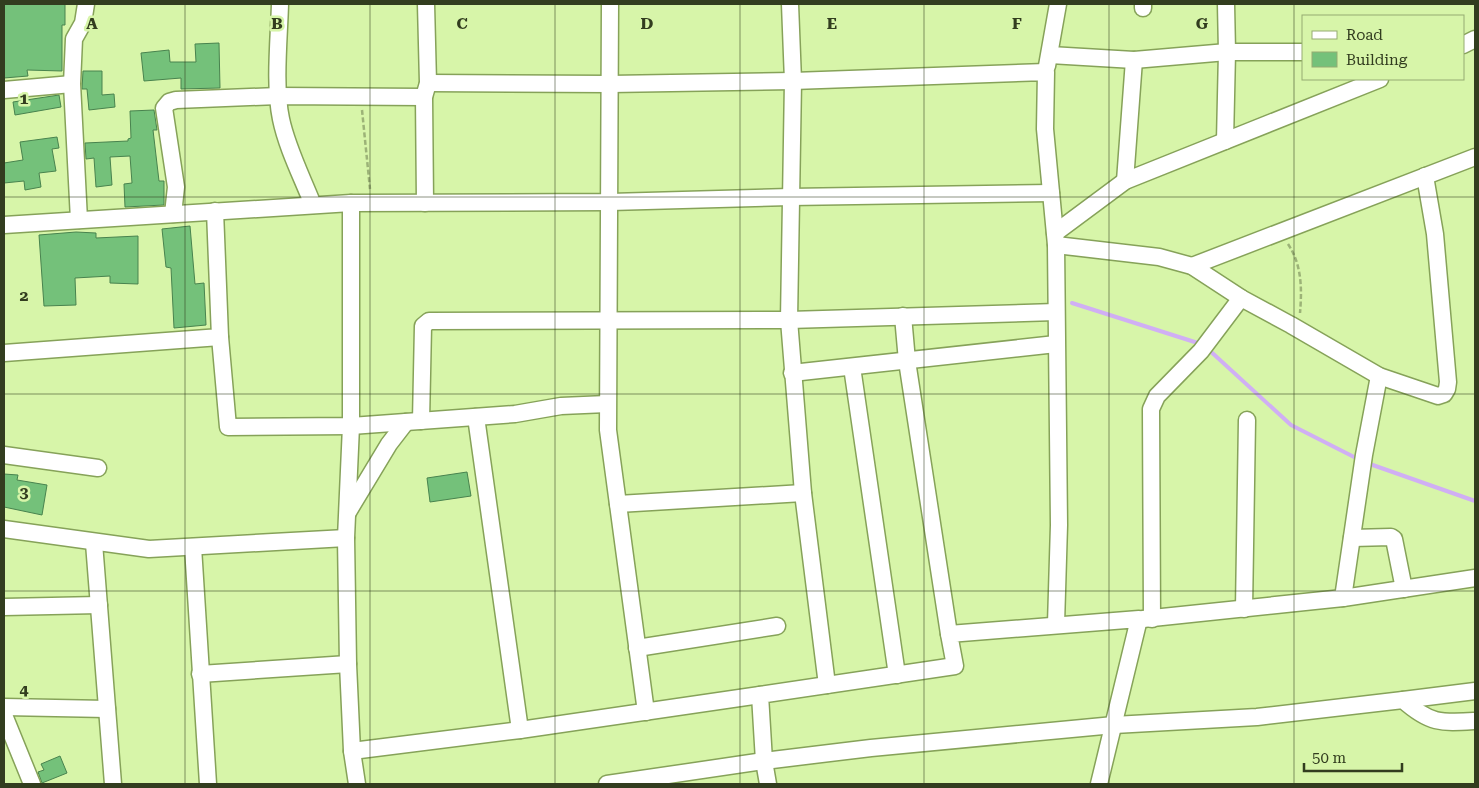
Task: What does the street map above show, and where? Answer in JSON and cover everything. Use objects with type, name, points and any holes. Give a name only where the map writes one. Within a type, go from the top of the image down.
[{"type":"street","points":[[79,220],[72,84],[74,39],[83,23],[86,4]]},
{"type":"street","points":[[280,4],[278,96],[281,119],[313,205]]},
{"type":"street","points":[[425,203],[426,4]]},
{"type":"street","points":[[610,4],[610,202],[607,322],[608,430],[646,712]]},
{"type":"street","points":[[790,4],[793,81],[789,320],[803,493],[828,685]]},
{"type":"street","points":[[1056,624],[1059,525],[1056,239],[1045,129],[1046,72],[1058,4]]},
{"type":"street","points":[[1225,141],[1226,4]]},
{"type":"street","points":[[1050,55],[1134,60],[1227,52],[1302,52]]},
{"type":"street","points":[[1125,181],[1134,60]]},
{"type":"street","points":[[173,214],[176,187],[164,108],[169,102],[176,100],[278,96],[360,96],[426,90],[610,84],[793,81],[1046,72]]},
{"type":"street","points":[[1056,239],[1125,181],[1378,80]]},
{"type":"street","points":[[4,90],[72,84]]},
{"type":"street","points":[[1192,266],[1475,157]]},
{"type":"street","points":[[1056,239],[1159,256],[1192,266],[1241,298],[1379,376],[1438,396],[1444,394],[1448,382],[1434,234],[1425,176]]},
{"type":"street","points":[[4,225],[351,203],[610,202],[1051,193]]},
{"type":"street","points":[[351,203],[351,426],[346,538],[348,664],[352,751],[356,784]]},
{"type":"street","points":[[215,211],[220,337],[228,427],[351,426],[515,414],[561,406],[608,404]]},
{"type":"street","points":[[1099,784],[1114,725],[1146,619],[1151,409],[1157,396],[1206,346],[1241,298]]},
{"type":"street","points":[[347,514],[384,452],[413,422],[423,326],[426,323],[440,320],[607,322],[789,320],[1056,312]]},
{"type":"street","points":[[352,751],[520,730],[955,666],[907,361],[903,316]]},
{"type":"street","points":[[4,353],[220,337]]},
{"type":"street","points":[[792,373],[1056,344]]},
{"type":"street","points":[[852,367],[897,675]]},
{"type":"street","points":[[1343,598],[1379,376]]},
{"type":"street","points":[[476,417],[520,730]]},
{"type":"street","points":[[1244,609],[1247,420]]},
{"type":"street","points":[[4,455],[98,468]]},
{"type":"street","points":[[618,504],[803,493]]},
{"type":"street","points":[[4,529],[94,543],[149,549],[346,538]]},
{"type":"street","points":[[1352,538],[1391,537],[1394,540],[1404,589]]},
{"type":"street","points":[[94,543],[113,784]]},
{"type":"street","points":[[194,547],[208,784]]},
{"type":"street","points":[[949,634],[1056,624],[1146,619],[1244,609],[1343,598],[1475,578]]},
{"type":"street","points":[[4,607],[99,605]]},
{"type":"street","points":[[637,648],[777,626]]},
{"type":"street","points":[[200,674],[348,664]]},
{"type":"street","points":[[606,784],[764,761],[871,748],[1114,725],[1257,717],[1475,691]]},
{"type":"street","points":[[760,695],[764,761],[768,784]]},
{"type":"street","points":[[1403,700],[1416,712],[1429,719],[1449,723],[1475,721]]},
{"type":"street","points":[[4,707],[107,709]]},
{"type":"street","points":[[4,715],[32,784]]},
{"type":"path","points":[[360,96],[372,203]]},
{"type":"path","points":[[1281,232],[1297,260],[1300,273],[1299,330]]},
{"type":"building","points":[[4,4],[65,4],[65,25],[62,25],[62,71],[27,70],[28,76],[4,78]]},
{"type":"building","points":[[219,43],[220,88],[181,89],[181,78],[144,81],[141,53],[169,50],[170,62],[196,62],[195,44]]},
{"type":"building","points":[[83,71],[102,71],[102,95],[114,94],[115,107],[89,110],[87,89],[82,89]]},
{"type":"building","points":[[59,95],[61,107],[15,115],[13,102]]},
{"type":"building","points":[[154,110],[157,130],[153,130],[159,181],[164,181],[164,205],[125,207],[124,184],[132,183],[130,156],[110,157],[112,185],[96,187],[94,158],[86,159],[85,143],[128,141],[131,138],[130,111]]},
{"type":"building","points":[[57,137],[59,148],[52,149],[56,171],[39,173],[41,187],[25,190],[24,181],[4,183],[4,163],[23,160],[20,142]]},
{"type":"building","points":[[190,226],[195,284],[204,283],[206,325],[174,328],[171,268],[166,267],[162,229]]},
{"type":"building","points":[[76,232],[96,233],[96,238],[138,236],[138,284],[110,283],[110,276],[75,278],[76,305],[44,306],[39,235]]},
{"type":"building","points":[[467,472],[471,496],[430,502],[427,478]]},
{"type":"building","points":[[4,474],[18,475],[17,480],[47,485],[42,515],[4,507]]},
{"type":"building","points":[[60,756],[67,773],[42,783],[38,772],[44,770],[41,764]]},
{"type":"waterway","points":[[1072,303],[1201,344]]},
{"type":"waterway","points":[[1208,349],[1291,425],[1358,459]]},
{"type":"waterway","points":[[1367,463],[1475,501]]}]
